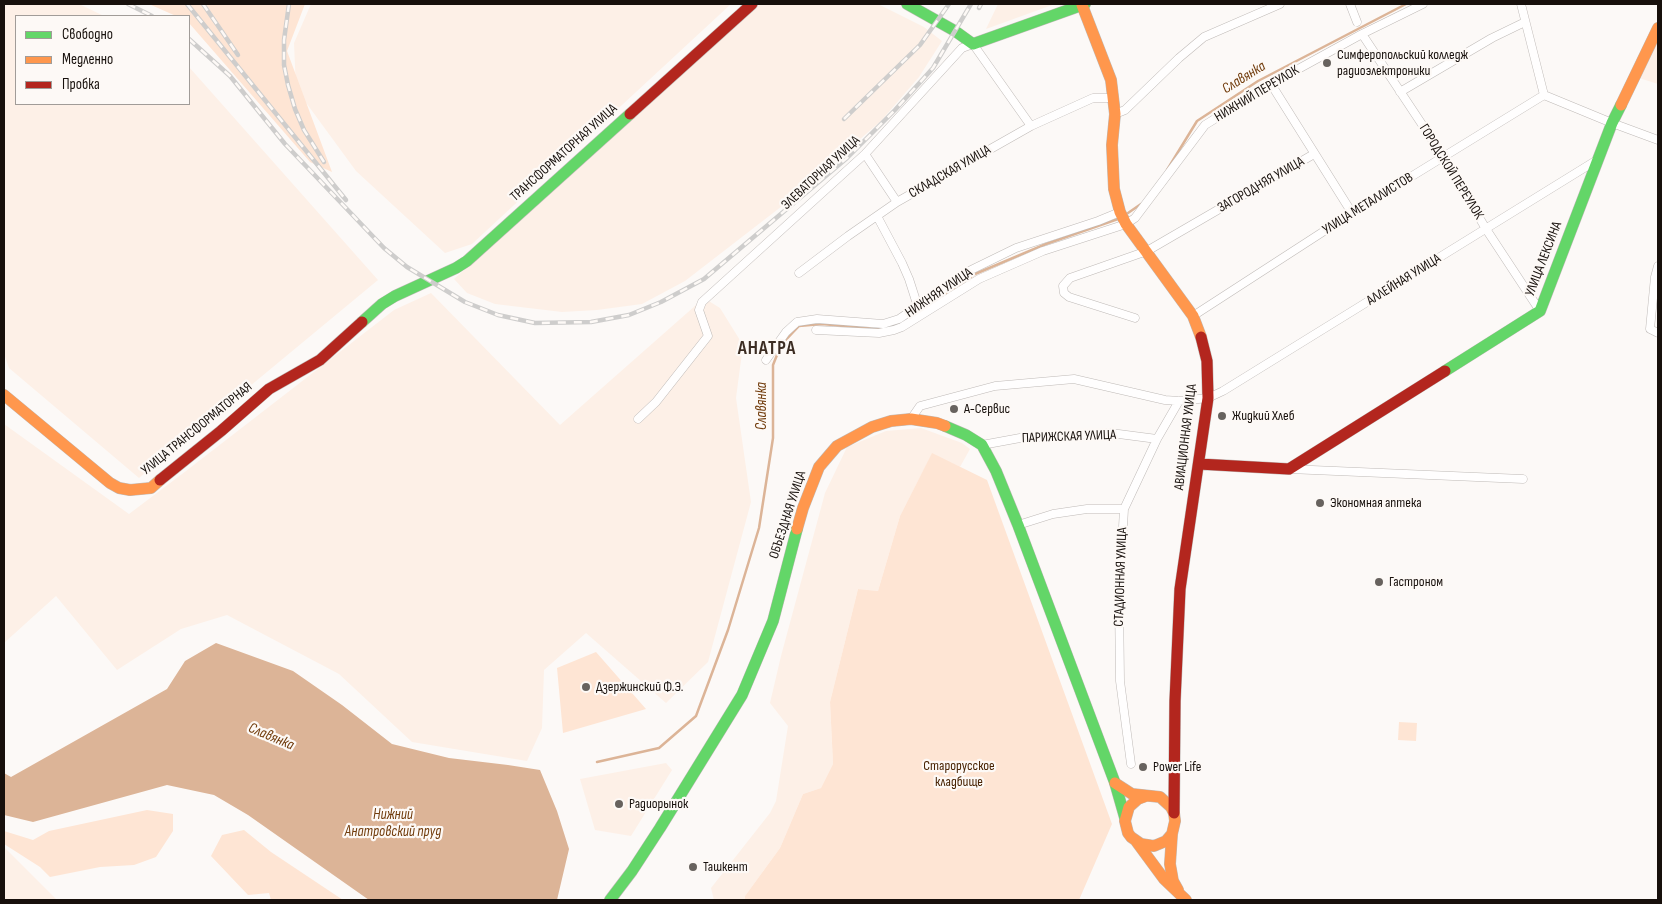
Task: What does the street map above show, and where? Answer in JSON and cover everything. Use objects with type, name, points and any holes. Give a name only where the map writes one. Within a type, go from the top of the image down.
[{"type":"main road","name":"ТРАНСФОРМАТОРНАЯ УЛИЦА","points":[[382,304],[467,261],[752,4]]},
{"type":"main road","points":[[907,4],[955,31],[973,44]]},
{"type":"main road","name":"ЭЛЕВАТОРНАЯ УЛИЦА","points":[[973,44],[1083,4]]},
{"type":"main road","name":"АВИАЦИОННАЯ УЛИЦА","points":[[1083,4],[1111,80],[1115,114],[1112,145],[1114,189],[1120,212],[1126,224],[1192,316],[1204,345],[1207,361],[1208,398],[1180,588],[1174,813]]},
{"type":"main road","name":"УЛИЦА ЛЕКСИНА","points":[[1289,469],[1540,310],[1612,123],[1658,28]]},
{"type":"main road","name":"УЛИЦА ТРАНСФОРМАТОРНАЯ","points":[[4,395],[110,483],[130,490],[151,488],[269,389],[320,360],[382,304]]},
{"type":"main road","name":"ОБЪЕЗДНАЯ УЛИЦА","points":[[610,900],[632,871],[742,695],[772,621],[803,508],[819,467],[828,455],[837,446],[872,426],[891,421],[911,419],[927,421],[951,428],[982,444]]},
{"type":"main road","points":[[982,444],[996,471],[1018,525],[1114,783],[1128,833],[1164,879],[1183,897]]},
{"type":"main road","points":[[1199,464],[1289,469]]},
{"type":"main road","points":[[1125,818],[1129,807],[1138,799],[1167,788],[1174,780]]},
{"type":"main road","points":[[1114,783],[1132,794],[1150,796],[1165,801],[1174,813],[1175,821],[1170,864],[1173,880],[1183,897]]},
{"type":"main road","points":[[1136,841],[1140,844],[1154,846],[1166,841],[1172,834]]},
{"type":"street","points":[[1115,114],[1125,110],[1179,58],[1204,37],[1280,4]]},
{"type":"street","points":[[1350,4],[1357,22]]},
{"type":"street","name":"НИЖНИЙ ПЕРЕУЛОК","points":[[1126,224],[1135,218],[1204,125],[1271,84],[1362,34],[1422,4]]},
{"type":"street","points":[[1521,4],[1544,94],[1658,140]]},
{"type":"street","points":[[1400,92],[1492,38],[1525,22]]},
{"type":"street","name":"ГОРОДСКОЙ ПЕРЕУЛОК","points":[[1362,34],[1443,156],[1486,230],[1540,310]]},
{"type":"street","points":[[973,44],[1031,126]]},
{"type":"street","name":"ЭЛЕВАТОРНАЯ УЛИЦА","points":[[638,419],[656,402],[708,336],[699,310],[702,302],[865,154],[962,48],[973,44]]},
{"type":"street","points":[[1271,84],[1314,154]]},
{"type":"street","name":"УЛИЦА МЕТАЛЛИСТОВ","points":[[1192,316],[1544,94]]},
{"type":"street","name":"СКЛАДСКАЯ УЛИЦА","points":[[800,273],[848,236],[897,202],[1031,126],[1093,98],[1114,98]]},
{"type":"street","points":[[865,154],[897,202]]},
{"type":"street","name":"ЗАГОРОДНЯЯ УЛИЦА","points":[[1135,318],[1069,297],[1064,293],[1063,286],[1070,278],[1147,251],[1314,154],[1352,214]]},
{"type":"street","name":"АЛЛЕЙНАЯ УЛИЦА","points":[[1208,398],[1223,391],[1599,159]]},
{"type":"street","name":"НИЖНЯЯ УЛИЦА","points":[[766,360],[786,332],[797,322],[817,319],[883,324],[899,319],[971,270],[1016,248],[1090,224],[1120,212]]},
{"type":"street","points":[[877,216],[902,263],[918,307]]},
{"type":"street","name":"НИЖНЯЯ УЛИЦА","points":[[816,330],[879,333],[894,330],[979,279],[1043,251],[1126,224]]},
{"type":"street","points":[[1658,266],[1655,277],[1650,330],[1658,333]]},
{"type":"street","points":[[911,419],[920,406],[995,386],[1074,379],[1165,400],[1179,401],[1208,398]]},
{"type":"street","name":"СТАДИОННАЯ УЛИЦА","points":[[1132,764],[1120,681],[1119,598],[1124,509],[1157,439],[1179,401]]},
{"type":"street","name":"ПАРИЖСКАЯ УЛИЦА","points":[[982,444],[1020,438],[1111,433],[1157,439]]},
{"type":"street","points":[[1289,469],[1523,479]]},
{"type":"street","points":[[1018,525],[1053,514],[1087,509],[1124,509]]},
{"type":"shaded area","points":[[4,4],[79,4],[102,15],[15,15],[15,105],[190,105],[190,68],[378,280],[139,478],[9,368],[4,354]]},
{"type":"shaded area","points":[[311,4],[731,4],[472,244],[445,253],[356,171],[296,89],[294,43]]},
{"type":"shaded area","points":[[760,4],[878,4],[924,27],[942,41],[919,77],[881,121],[786,203],[685,281],[642,304],[562,312],[495,304],[467,293],[454,279]]},
{"type":"shaded area","points":[[998,4],[1055,4],[986,29]]},
{"type":"shaded area","points":[[1658,41],[1658,84],[1639,78]]},
{"type":"shaded area","points":[[431,293],[560,425],[704,298],[720,308],[743,345],[736,398],[751,502],[708,662],[666,703],[586,633],[544,670],[542,728],[527,761],[412,742],[339,674],[227,615],[181,629],[117,670],[56,596],[4,643],[4,424],[129,514],[394,310]]},
{"type":"shaded area","points":[[921,428],[962,443],[970,449],[960,467],[932,454],[900,516],[878,591],[858,589],[830,702],[833,764],[821,788],[803,794],[780,848],[745,896],[745,900],[714,900],[711,888],[770,813],[776,801],[788,726],[770,703],[825,493],[847,447],[886,431]]},
{"type":"shaded area","name":"Радиорынок","points":[[666,763],[672,770],[631,836],[595,830],[580,779]]},
{"type":"shaded area","points":[[4,847],[57,900],[4,900]]},
{"type":"green space","points":[[149,4],[305,4],[287,51],[332,172],[310,162],[190,24],[190,15],[174,15]]},
{"type":"green space","name":"Старорусское кладбище","points":[[932,453],[987,480],[1112,824],[1079,900],[745,900],[745,896],[780,848],[803,794],[821,788],[833,764],[830,702],[858,589],[878,591],[900,516]]},
{"type":"green space","points":[[596,652],[646,709],[563,733],[557,668]]},
{"type":"green space","points":[[1399,722],[1417,723],[1416,741],[1398,740]]},
{"type":"green space","points":[[147,810],[173,814],[173,831],[156,857],[134,865],[100,867],[50,877],[40,867],[4,844],[4,831],[33,840],[49,831]]},
{"type":"green space","points":[[244,830],[271,852],[343,900],[271,900],[269,893],[248,895],[211,856],[222,835]]},
{"type":"water","name":"Нижний Анатровский пруд","points":[[216,643],[293,671],[342,705],[392,744],[449,758],[540,770],[557,811],[569,849],[557,900],[369,900],[248,815],[214,795],[167,785],[33,822],[4,815],[4,773],[11,777],[167,689],[185,661]]},
{"type":"waterway","name":"Славянка","points":[[1167,170],[1197,121],[1258,81],[1406,4]]},
{"type":"waterway","name":"Славянка","points":[[1128,213],[1141,204]]},
{"type":"waterway","name":"Славянка","points":[[932,304],[975,274],[1046,244],[1118,219]]},
{"type":"waterway","name":"Славянка","points":[[893,325],[915,315]]},
{"type":"waterway","name":"Славянка","points":[[597,762],[659,748],[696,716],[728,630],[759,528],[773,438],[773,365],[781,345],[799,326],[822,324],[876,329],[882,327]]},
{"type":"railway","points":[[128,4],[150,15]]},
{"type":"railway","points":[[187,4],[346,200]]},
{"type":"railway","points":[[203,4],[238,55]]},
{"type":"railway","points":[[289,4],[284,40],[284,65],[288,85],[304,130],[324,162]]},
{"type":"railway","points":[[844,119],[920,45],[949,4]]},
{"type":"railway","points":[[190,40],[230,76],[285,144],[384,248],[407,267],[465,302],[498,315],[535,323],[591,322],[629,315],[661,302],[704,279],[847,158],[895,110],[933,68],[971,4]]},
{"type":"railway","points":[[979,8],[981,4]]},
{"type":"traffic: fast","points":[[907,4],[955,31],[973,44],[1085,4]]},
{"type":"traffic: fast","points":[[1445,371],[1540,311],[1612,123],[1621,105]]},
{"type":"traffic: fast","points":[[362,322],[382,304],[395,296],[467,261],[630,114]]},
{"type":"traffic: fast","points":[[945,426],[966,435],[982,445],[996,471],[1115,783],[1125,818]]},
{"type":"traffic: fast","points":[[610,900],[632,871],[660,828],[742,695],[773,621],[797,529]]},
{"type":"traffic: slow","points":[[1082,5],[1111,80],[1115,114],[1112,145],[1114,189],[1120,212],[1126,224],[1193,316],[1201,337]]},
{"type":"traffic: slow","points":[[1621,105],[1658,28]]},
{"type":"traffic: slow","points":[[4,395],[110,483],[119,488],[130,490],[151,488],[160,480]]},
{"type":"traffic: slow","points":[[797,529],[819,467],[837,446],[872,427],[891,421],[911,419],[945,426]]},
{"type":"traffic: slow","points":[[1115,783],[1132,794],[1160,797],[1171,807],[1175,821],[1172,834],[1166,841],[1154,846],[1141,844],[1131,837],[1125,821],[1129,807],[1138,799],[1146,796]]},
{"type":"traffic: slow","points":[[1172,834],[1170,864],[1173,881],[1178,890]]},
{"type":"traffic: slow","points":[[1136,841],[1164,879],[1186,900]]},
{"type":"traffic: jam","points":[[630,114],[752,4]]},
{"type":"traffic: jam","points":[[160,480],[269,389],[320,360],[362,322]]},
{"type":"traffic: jam","points":[[1174,813],[1175,701],[1180,589],[1208,398],[1207,361],[1201,337]]},
{"type":"traffic: jam","points":[[1199,464],[1289,469],[1445,371]]},
{"type":"place","name":"Симферопольский колледж радиоэлектроники","points":[[1327,63]]},
{"type":"place","name":"А-Сервис","points":[[954,409]]},
{"type":"place","name":"Жидкий Хлеб","points":[[1222,416]]},
{"type":"place","name":"Экономная аптека","points":[[1320,503]]},
{"type":"place","name":"Гастроном","points":[[1379,582]]},
{"type":"place","name":"Дзержинский Ф.Э.","points":[[586,687]]},
{"type":"place","name":"Power Life","points":[[1143,767]]},
{"type":"place","name":"Радиорынок","points":[[619,804]]},
{"type":"place","name":"Ташкент","points":[[693,867]]},
{"type":"district","name":"АНАТРА","points":[[767,349]]}]
